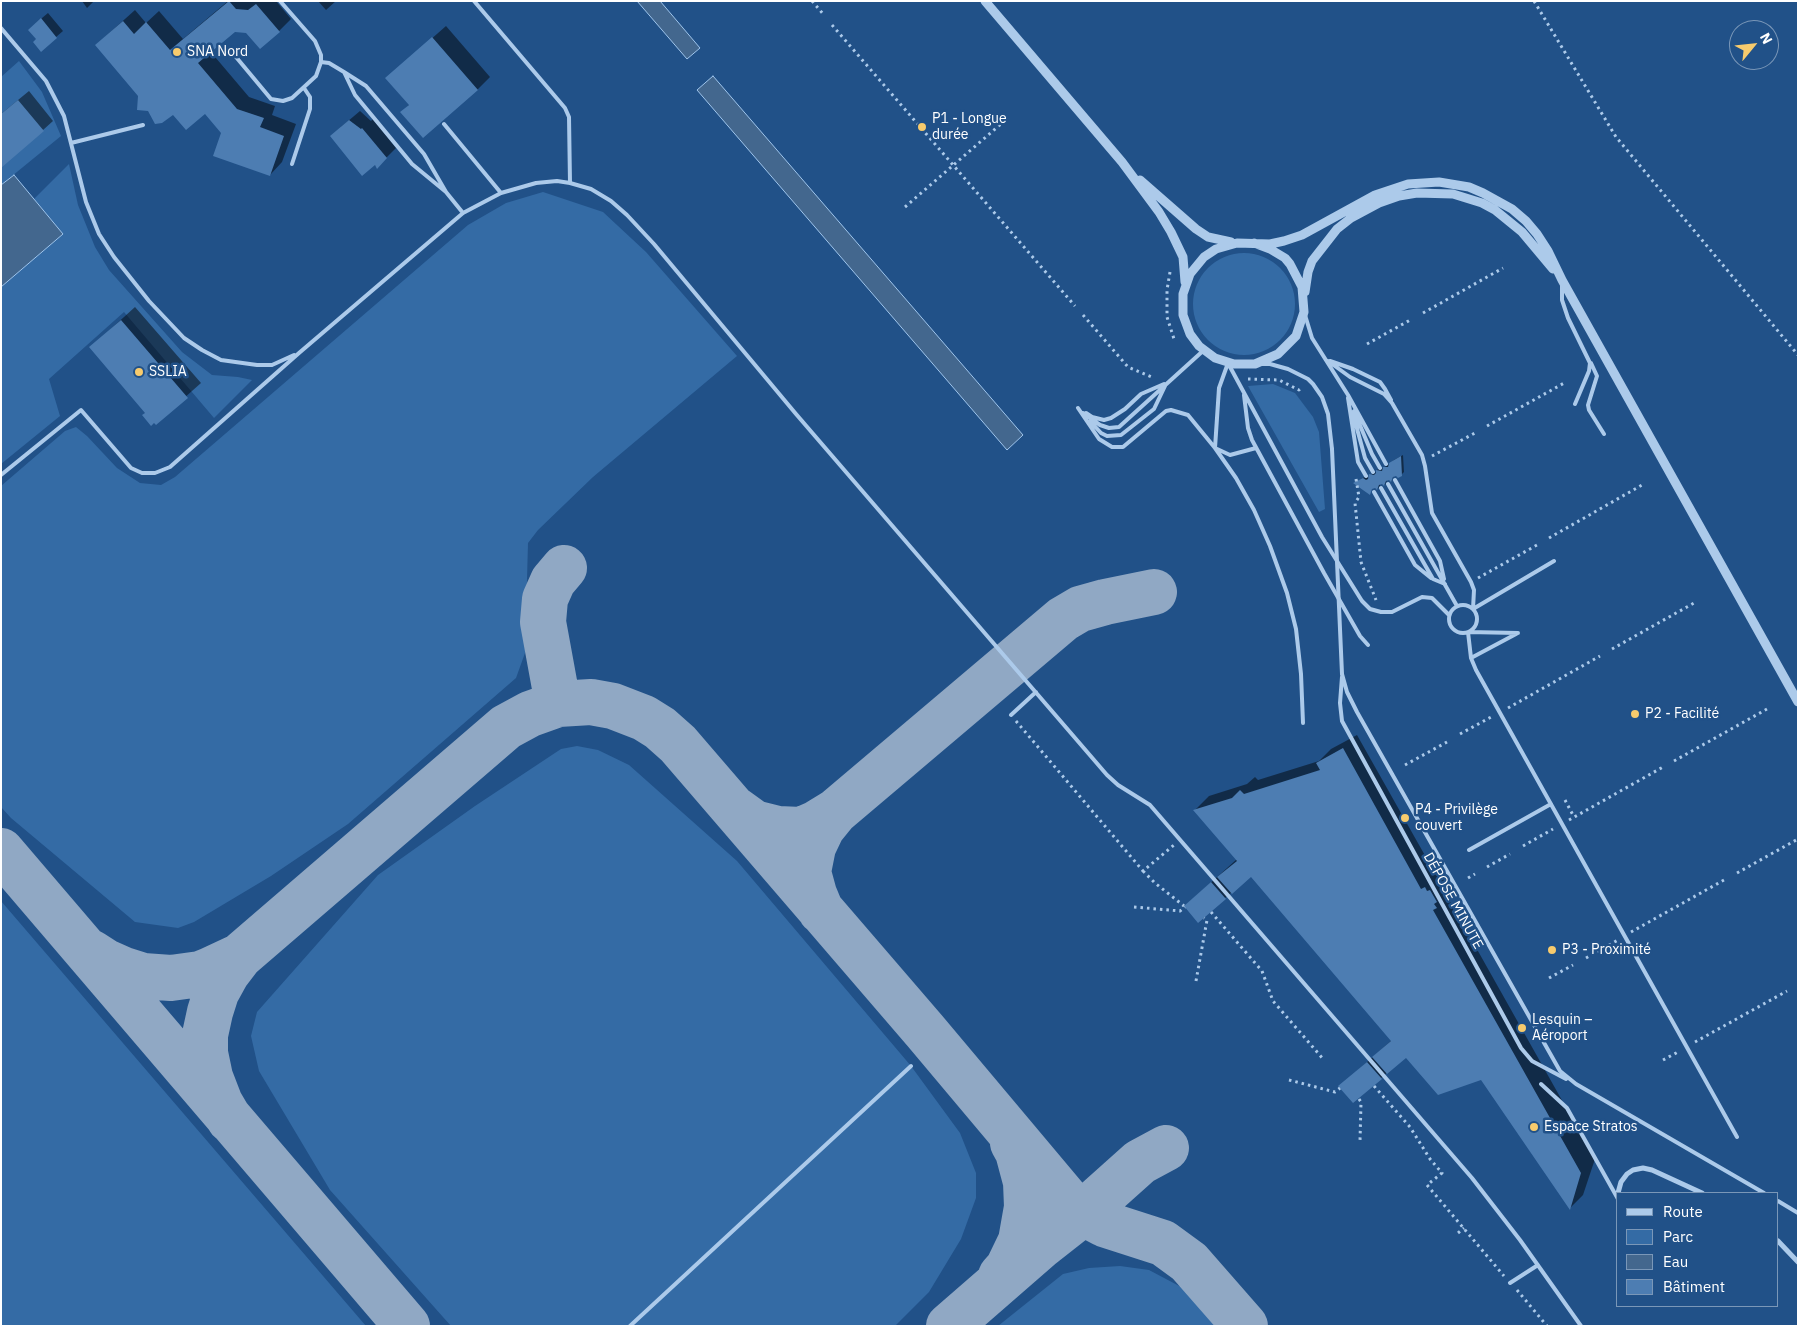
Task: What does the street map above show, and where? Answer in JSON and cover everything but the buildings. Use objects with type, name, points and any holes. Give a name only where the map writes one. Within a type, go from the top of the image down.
[{"type":"street","points":[[985,1],[1122,162],[1159,212],[1183,257],[1185,276],[1182,301],[1185,322],[1190,334],[1204,350],[1215,358],[1241,365],[1255,364],[1271,359],[1285,349],[1296,336],[1304,312],[1304,295],[1312,261],[1337,228],[1379,203],[1417,192],[1452,194],[1482,203],[1495,210],[1522,232],[1562,280]]},
{"type":"street","points":[[1122,162],[1196,229],[1216,239],[1237,243],[1277,243],[1302,235],[1360,202],[1391,188],[1408,184],[1439,182],[1469,187],[1483,192],[1512,209],[1526,220],[1548,251],[1562,280],[1798,702]]},
{"type":"street","points":[[1184,288],[1190,274],[1204,257],[1216,249],[1237,243]]},
{"type":"street","points":[[1254,243],[1270,249],[1284,258],[1299,279],[1304,295]]},
{"type":"street","points":[[1618,1192],[1621,1182],[1627,1174],[1633,1170],[1643,1168],[1652,1170],[1700,1192]]},
{"type":"street","points":[[1779,1242],[1798,1262]]},
{"type":"lane","points":[[236,57],[270,99],[283,101],[292,98],[316,76],[321,62],[314,41],[280,1]]},
{"type":"lane","points":[[474,1],[565,108],[568,118],[570,183]]},
{"type":"lane","points":[[1,28],[46,81],[64,116],[86,202],[99,234],[114,257],[149,301],[184,338],[221,360],[272,365],[299,353]]},
{"type":"lane","points":[[321,62],[329,63],[366,86],[424,154],[446,192],[463,213]]},
{"type":"lane","points":[[344,72],[354,95],[412,164],[446,192]]},
{"type":"lane","points":[[292,164],[310,109],[310,97],[304,88]]},
{"type":"lane","points":[[444,124],[501,193]]},
{"type":"lane","points":[[71,143],[143,125]]},
{"type":"lane","points":[[1,475],[81,410],[131,468],[142,473],[154,473],[170,467],[299,353],[463,213],[501,193],[536,183],[557,181],[591,189],[611,200],[634,222],[1107,774],[1118,785],[1150,804],[1472,1178],[1510,1226],[1581,1326]]},
{"type":"lane","points":[[1562,280],[1562,300],[1568,318],[1597,376],[1588,405],[1589,410],[1604,434]]},
{"type":"lane","points":[[1304,312],[1312,338],[1348,395],[1386,464]]},
{"type":"lane","points":[[1078,408],[1088,418],[1100,425],[1109,428],[1119,427],[1166,382],[1204,350]]},
{"type":"lane","points":[[1575,404],[1590,368],[1588,359]]},
{"type":"lane","points":[[1328,361],[1350,377],[1384,394],[1392,403]]},
{"type":"lane","points":[[1328,361],[1352,369],[1379,382],[1385,389],[1422,455],[1432,513],[1474,590],[1473,609],[1477,622],[1472,630],[1468,632]]},
{"type":"lane","points":[[1228,363],[1322,537],[1362,601],[1370,609],[1392,612],[1422,597],[1432,598],[1449,615]]},
{"type":"lane","points":[[1215,448],[1219,388],[1228,363]]},
{"type":"lane","points":[[1255,364],[1281,366],[1308,379],[1318,390],[1325,405],[1330,424],[1332,449],[1342,674],[1347,692],[1550,1056],[1560,1070],[1576,1084],[1762,1192]]},
{"type":"lane","points":[[1078,408],[1101,433],[1106,436],[1121,435],[1154,409],[1166,382]]},
{"type":"lane","points":[[1078,408],[1092,417],[1104,420],[1111,418],[1121,413],[1141,394],[1166,382]]},
{"type":"lane","points":[[1244,392],[1248,428],[1256,448],[1324,573],[1360,636],[1368,645]]},
{"type":"lane","points":[[1348,395],[1372,454],[1380,468]]},
{"type":"lane","points":[[1348,395],[1365,458],[1372,472]]},
{"type":"lane","points":[[1348,395],[1358,462],[1366,476]]},
{"type":"lane","points":[[1078,408],[1098,439],[1112,447],[1118,448],[1128,444],[1166,411],[1178,411],[1188,415],[1215,448],[1236,478],[1254,510],[1287,592],[1297,638],[1303,723]]},
{"type":"lane","points":[[1215,448],[1230,455],[1256,448]]},
{"type":"lane","points":[[1395,480],[1440,561],[1445,584]]},
{"type":"lane","points":[[1388,484],[1457,606]]},
{"type":"lane","points":[[1381,488],[1433,580]]},
{"type":"lane","points":[[1374,492],[1415,565],[1433,580],[1445,584]]},
{"type":"lane","points":[[1473,609],[1554,561]]},
{"type":"lane","points":[[1472,658],[1518,633],[1459,632],[1452,628],[1449,615],[1453,608],[1467,605],[1473,609]]},
{"type":"lane","points":[[1468,632],[1476,670],[1737,1137]]},
{"type":"lane","name":"DÉPOSE MINUTE","points":[[1342,674],[1340,702],[1342,721],[1521,1048],[1532,1061],[1576,1084]]},
{"type":"lane","points":[[1011,715],[1036,692]]},
{"type":"lane","points":[[1469,850],[1551,804]]},
{"type":"lane","points":[[630,1326],[911,1066]]},
{"type":"lane","points":[[1540,1084],[1567,1108],[1616,1195]]},
{"type":"lane","points":[[1779,1202],[1798,1213]]},
{"type":"lane","points":[[1510,1283],[1538,1265]]},
{"type":"path","points":[[812,1],[824,15]]},
{"type":"path","points":[[1534,1],[1616,137],[1798,355]]},
{"type":"path","points":[[832,25],[1075,306]]},
{"type":"path","points":[[904,207],[1002,123]]},
{"type":"path","points":[[1172,266],[1167,290],[1167,317],[1174,338]]},
{"type":"path","points":[[1423,313],[1504,268]]},
{"type":"path","points":[[1083,315],[1128,367],[1155,378]]},
{"type":"path","points":[[1367,344],[1412,319]]},
{"type":"path","points":[[1248,379],[1279,380],[1299,390],[1308,379]]},
{"type":"path","points":[[1487,426],[1566,382]]},
{"type":"path","points":[[1432,457],[1475,433]]},
{"type":"path","points":[[1355,478],[1359,497],[1355,502],[1361,562],[1381,612]]},
{"type":"path","points":[[1549,538],[1642,485]]},
{"type":"path","points":[[1477,578],[1537,545]]},
{"type":"path","points":[[1612,650],[1694,603]]},
{"type":"path","points":[[1505,709],[1600,656]]},
{"type":"path","points":[[1674,761],[1767,709]]},
{"type":"path","points":[[1011,715],[1143,871],[1184,906],[1180,911],[1134,907]]},
{"type":"path","points":[[1460,734],[1494,716]]},
{"type":"path","points":[[1405,765],[1447,742]]},
{"type":"path","points":[[1568,820],[1663,767]]},
{"type":"path","points":[[1565,800],[1574,817]]},
{"type":"path","points":[[1523,846],[1556,827]]},
{"type":"path","points":[[1737,873],[1798,839]]},
{"type":"path","points":[[1143,871],[1180,840]]},
{"type":"path","points":[[1487,867],[1510,854]]},
{"type":"path","points":[[1468,878],[1475,874]]},
{"type":"path","points":[[1631,932],[1724,880]]},
{"type":"path","points":[[1211,912],[1262,971],[1273,1001],[1324,1060]]},
{"type":"path","points":[[1196,981],[1207,920],[1204,918]]},
{"type":"path","points":[[1586,958],[1620,939]]},
{"type":"path","points":[[1549,978],[1572,965]]},
{"type":"path","points":[[1693,1043],[1787,992]]},
{"type":"path","points":[[1663,1060],[1680,1050]]},
{"type":"path","points":[[1289,1080],[1335,1092],[1340,1088]]},
{"type":"path","points":[[1374,1086],[1410,1127],[1430,1159],[1442,1173],[1427,1185],[1547,1326]]},
{"type":"path","points":[[1359,1099],[1361,1102],[1360,1140]]},
{"type":"path","points":[[1458,1233],[1464,1228]]},
{"type":"green space","points":[[19,61],[42,92],[61,136],[1,185],[1,77]]},
{"type":"green space","points":[[69,164],[78,205],[95,247],[109,270],[182,352],[212,375],[252,380],[214,418],[124,312],[49,379],[60,416],[1,464],[1,287],[63,234],[34,199]]},
{"type":"green space","points":[[543,192],[603,212],[646,252],[737,356],[593,477],[538,530],[528,543],[525,653],[516,678],[348,824],[271,876],[194,922],[178,928],[135,922],[11,818],[1,807],[1,486],[65,431],[76,427],[117,468],[140,483],[161,485],[175,477],[468,225],[506,203]]},
{"type":"green space","points":[[1244,253],[1263,257],[1280,268],[1291,285],[1295,304],[1291,323],[1280,340],[1263,351],[1244,355],[1225,351],[1208,340],[1197,323],[1193,304],[1197,285],[1208,268],[1225,257]]},
{"type":"green space","points":[[1273,384],[1295,393],[1313,417],[1319,432],[1325,509],[1319,512],[1248,386]]},
{"type":"green space","points":[[577,746],[598,750],[629,765],[737,861],[911,1066],[960,1133],[976,1173],[976,1198],[961,1239],[929,1292],[895,1326],[451,1326],[330,1190],[259,1071],[251,1036],[257,1012],[378,875],[475,806],[561,749]]},
{"type":"green space","points":[[1,901],[366,1326],[1,1326]]},
{"type":"green space","points":[[1120,1266],[1149,1270],[1183,1288],[1216,1326],[998,1326],[1063,1274],[1089,1268]]},
{"type":"water","points":[[637,1],[660,1],[700,48],[687,59]]},
{"type":"water","points":[[713,76],[1023,435],[1007,450],[697,90]]},
{"type":"water","points":[[14,175],[63,234],[1,287],[1,185]]},
{"type":"taxiway","points":[[558,704],[543,622],[545,599],[553,581],[564,568]]},
{"type":"taxiway","points":[[835,812],[1063,619],[1080,609],[1154,592]]},
{"type":"taxiway","points":[[230,1120],[220,1103],[210,1077],[205,1053],[205,1035],[216,993],[227,973],[240,956],[506,727],[530,714],[558,704],[591,702],[613,706],[644,718],[660,728],[678,744],[925,1031],[1067,1200],[1083,1213],[1104,1224],[1163,1243],[1189,1262],[1245,1326]]},
{"type":"taxiway","points":[[736,810],[754,823],[778,829],[801,830],[835,812],[822,828],[813,847],[808,872],[821,911]]},
{"type":"taxiway","points":[[1,851],[407,1326]]},
{"type":"taxiway","points":[[92,953],[124,970],[143,976],[171,978],[200,974],[240,956]]},
{"type":"taxiway","points":[[1001,1276],[1008,1268],[1021,1241],[1027,1207],[1026,1182],[1018,1152],[1013,1143]]},
{"type":"taxiway","points":[[949,1326],[1041,1246],[1083,1213],[1140,1162],[1166,1148]]},
{"type":"place","name":"SNA Nord","points":[[177,52]]},
{"type":"place","name":"P1 - Longue durée","points":[[922,127]]},
{"type":"place","name":"SSLIA","points":[[139,372]]},
{"type":"place","name":"P2 - Facilité","points":[[1635,714]]},
{"type":"place","name":"P4 - Privilège couvert","points":[[1405,818]]},
{"type":"place","name":"P3 - Proximité","points":[[1552,950]]},
{"type":"place","name":"Lesquin – Aéroport","points":[[1522,1028]]},
{"type":"place","name":"Espace Stratos","points":[[1534,1127]]}]
